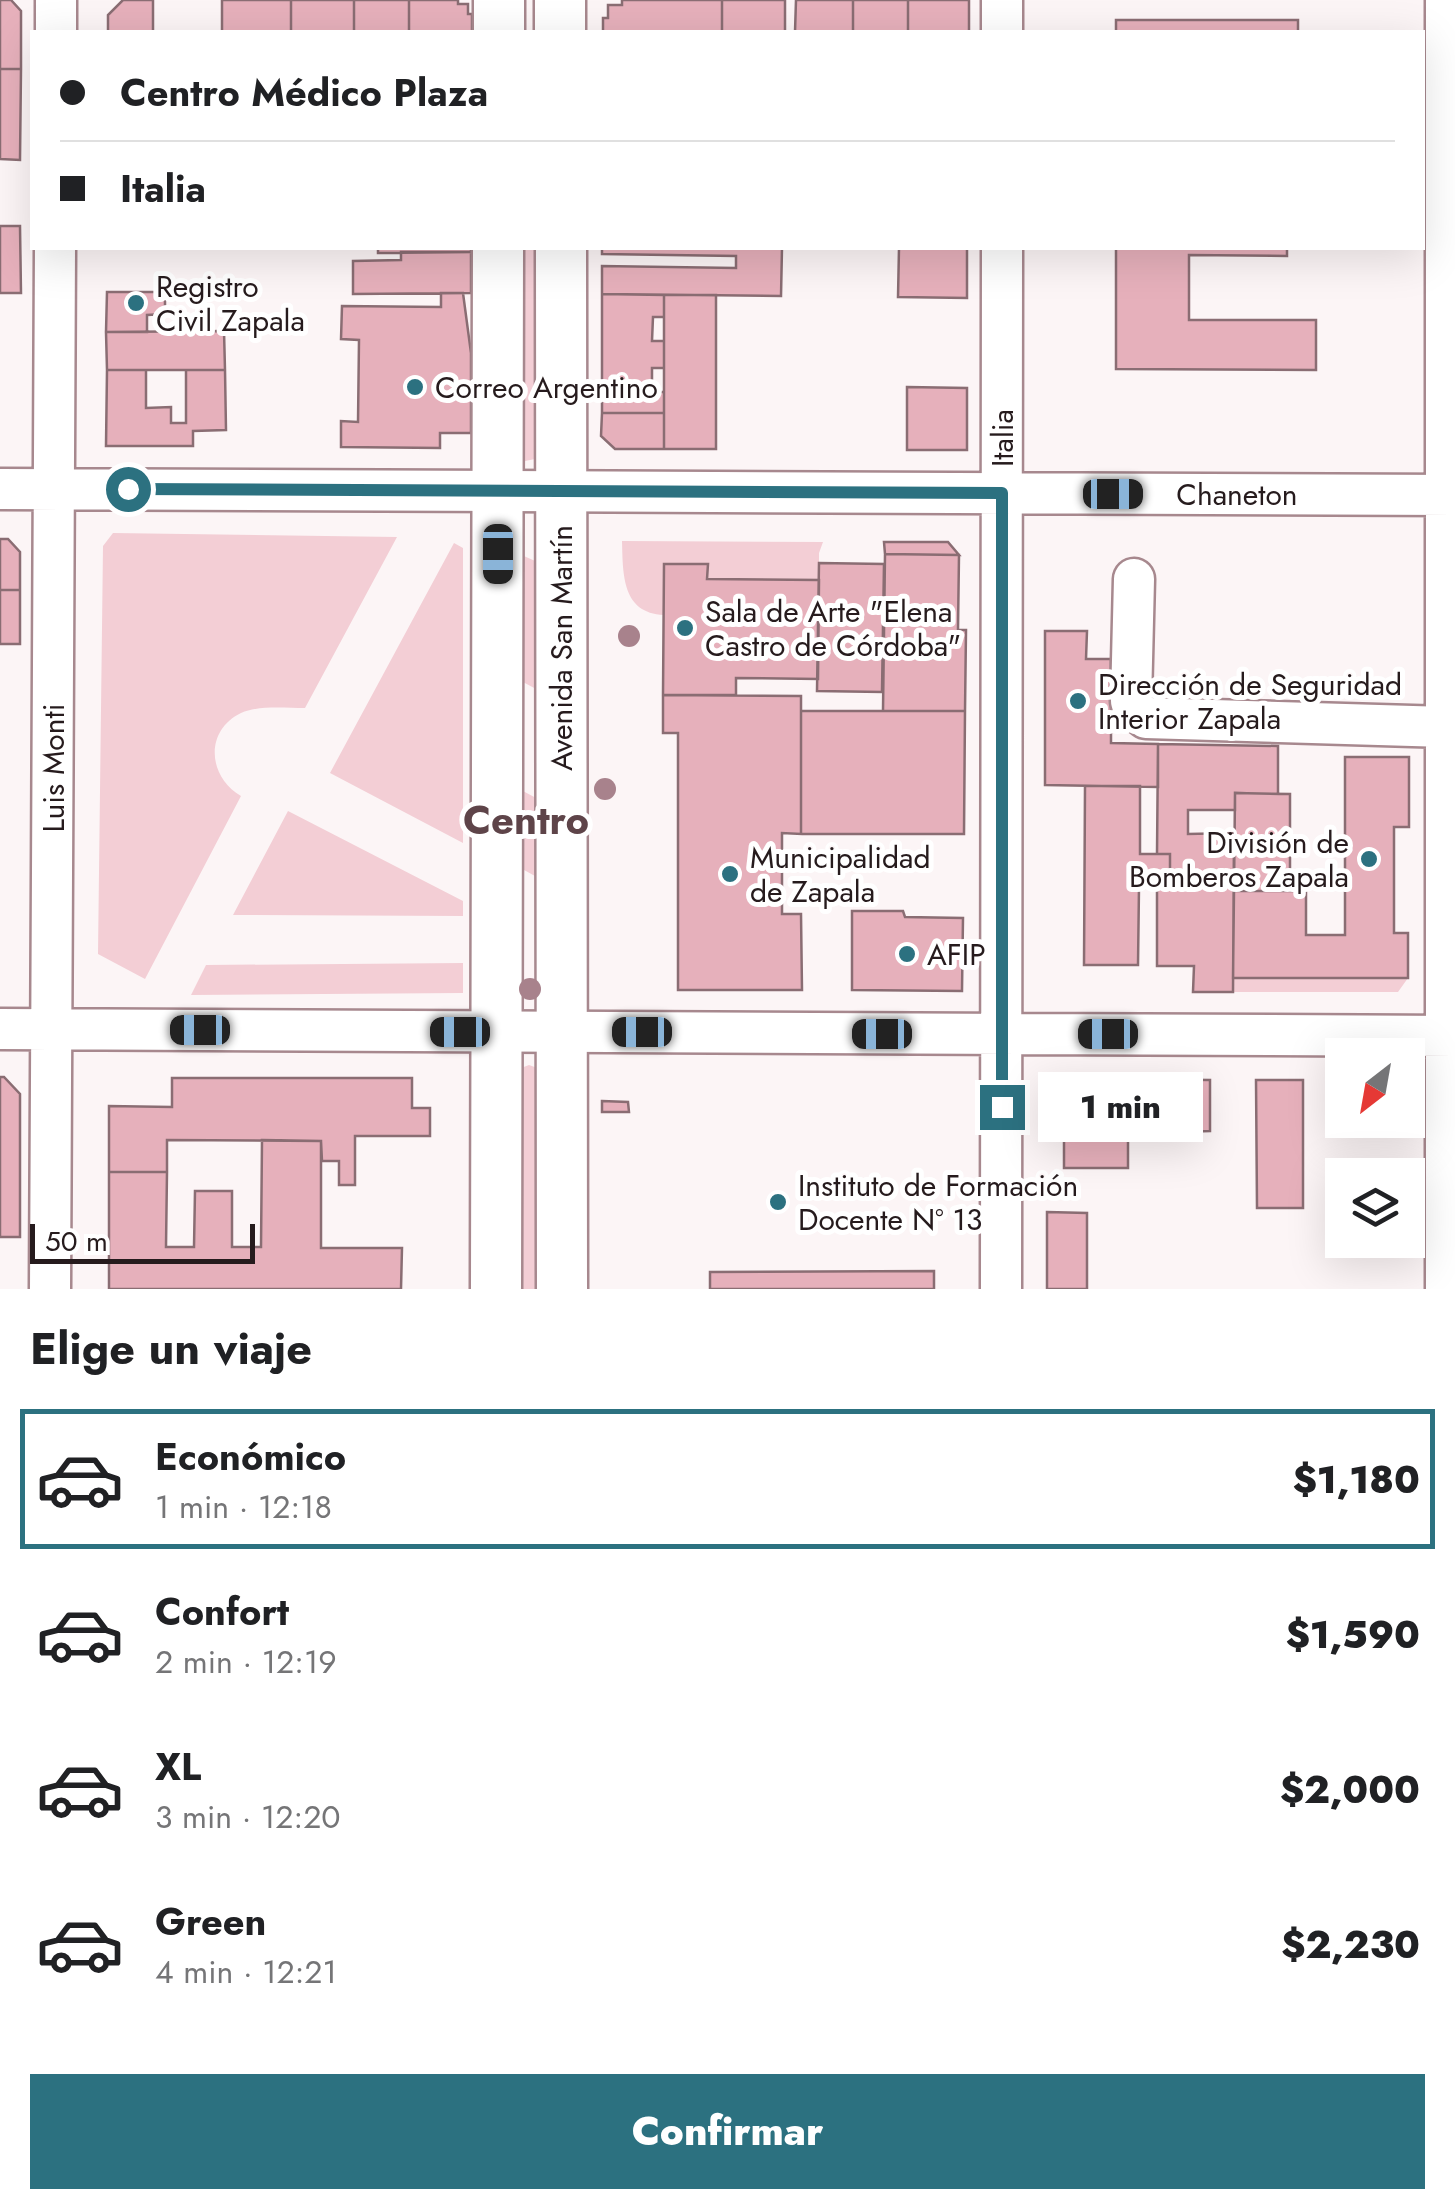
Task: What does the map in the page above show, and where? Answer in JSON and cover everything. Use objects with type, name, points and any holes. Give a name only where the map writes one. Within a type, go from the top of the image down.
[{"type":"main road","points":[[499,0],[499,30]]},
{"type":"main road","points":[[560,0],[560,30]]},
{"type":"main road","points":[[496,1289],[498,250]]},
{"type":"main road","name":"Avenida San Martín","points":[[561,250],[562,1289]]},
{"type":"street","points":[[56,0],[56,30]]},
{"type":"street","points":[[1002,0],[1002,30]]},
{"type":"street","points":[[1446,0],[1450,494],[1446,1289]]},
{"type":"street","name":"Luis Monti","points":[[50,1289],[55,250]]},
{"type":"street","name":"Italia","points":[[1002,250],[1002,1289]]},
{"type":"street","name":"Chaneton","points":[[0,489],[1450,494]]},
{"type":"street","points":[[1134,580],[1131,701],[1133,708],[1146,718],[1446,727]]},
{"type":"street","points":[[0,1030],[1450,1036]]},
{"type":"shaded area","points":[[507,250],[552,250],[540,458],[525,461],[518,457]]},
{"type":"shaded area","points":[[113,533],[397,537],[305,708],[248,710],[221,731],[216,742],[217,766],[230,788],[241,796],[145,979],[98,954],[103,546]]},
{"type":"shaded area","points":[[622,541],[823,542],[819,580],[707,579],[708,565],[664,615],[650,613],[633,600],[625,579]]},
{"type":"shaded area","points":[[454,543],[463,548],[463,843],[330,773]]},
{"type":"shaded area","points":[[506,548],[551,568],[551,697],[506,673]]},
{"type":"shaded area","points":[[506,782],[551,806],[551,885],[506,860]]},
{"type":"shaded area","points":[[288,811],[463,901],[463,916],[233,915]]},
{"type":"shaded area","points":[[463,963],[463,993],[191,995],[206,965]]},
{"type":"shaded area","points":[[1233,978],[1408,978],[1398,992],[1233,992]]},
{"type":"shaded area","points":[[529,1065],[543,1070],[551,1289],[507,1289],[516,1070]]},
{"type":"building","points":[[0,0],[11,0],[21,11],[21,69],[0,69]]},
{"type":"building","points":[[123,0],[153,0],[153,30],[108,30],[108,15]]},
{"type":"building","points":[[222,0],[291,0],[291,30],[222,30]]},
{"type":"building","points":[[291,0],[354,0],[354,30],[291,30]]},
{"type":"building","points":[[354,0],[409,0],[409,30],[354,30]]},
{"type":"building","points":[[409,0],[458,0],[458,4],[468,4],[468,14],[472,14],[472,30],[409,30]]},
{"type":"building","points":[[622,0],[722,0],[722,30],[603,30],[608,5],[622,5]]},
{"type":"building","points":[[722,0],[785,0],[785,30],[722,30]]},
{"type":"building","points":[[796,0],[853,0],[853,30],[795,30]]},
{"type":"building","points":[[853,0],[908,0],[908,30],[853,30]]},
{"type":"building","points":[[908,0],[969,0],[969,30],[908,30]]},
{"type":"building","points":[[1116,20],[1298,20],[1298,30],[1116,30]]},
{"type":"building","points":[[0,69],[21,69],[20,160],[0,159]]},
{"type":"building","points":[[0,226],[20,226],[21,293],[0,293]]},
{"type":"building","points":[[378,250],[471,250],[471,252]]},
{"type":"building","points":[[602,250],[782,250],[781,296],[602,294],[602,266],[736,268],[736,256],[602,254]]},
{"type":"building","points":[[899,250],[967,250],[967,298],[898,297]]},
{"type":"building","points":[[1116,250],[1287,250],[1287,256],[1189,255],[1189,320],[1316,320],[1316,370],[1116,369]]},
{"type":"building","points":[[401,252],[471,252],[471,293],[353,294],[353,261],[401,260]]},
{"type":"building","name":"Registro Civil Zapala","points":[[107,292],[165,292],[165,314],[147,315],[147,332],[106,332]]},
{"type":"building","name":"Correo Argentino","points":[[441,293],[463,293],[471,353],[471,433],[440,433],[440,448],[341,447],[341,421],[358,422],[359,340],[341,339],[342,306],[441,307]]},
{"type":"building","points":[[602,294],[664,295],[664,317],[653,317],[652,341],[664,341],[664,368],[652,368],[652,392],[664,392],[664,413],[602,413]]},
{"type":"building","points":[[664,295],[716,295],[716,449],[664,449]]},
{"type":"building","points":[[224,331],[225,370],[107,370],[106,332]]},
{"type":"building","points":[[107,370],[146,370],[146,408],[171,407],[171,423],[186,423],[186,370],[225,370],[226,430],[193,431],[193,446],[106,446]]},
{"type":"building","points":[[907,387],[967,388],[967,450],[907,450]]},
{"type":"building","points":[[602,413],[664,413],[664,449],[615,449],[601,436]]},
{"type":"building","points":[[0,539],[8,539],[20,552],[20,590],[0,590]]},
{"type":"building","points":[[884,542],[948,542],[959,555],[885,554]]},
{"type":"building","points":[[885,554],[959,555],[958,630],[966,630],[965,711],[883,711]]},
{"type":"building","points":[[819,563],[884,564],[882,692],[817,691]]},
{"type":"building","points":[[664,564],[708,564],[707,579],[819,580],[818,679],[736,678],[736,695],[663,695]]},
{"type":"building","points":[[0,590],[20,590],[20,644],[0,644]]},
{"type":"building","name":"Dirección de Seguridad Interior Zapala","points":[[1045,631],[1087,631],[1086,659],[1111,659],[1111,743],[1158,744],[1158,787],[1045,785]]},
{"type":"building","name":"Municipalidad de Zapala","points":[[663,695],[801,696],[801,834],[782,833],[782,914],[801,914],[802,990],[678,990],[678,733],[663,733]]},
{"type":"building","points":[[801,711],[965,711],[964,834],[801,834]]},
{"type":"building","points":[[1158,744],[1278,746],[1278,794],[1235,793],[1235,810],[1188,810],[1188,834],[1234,833],[1233,992],[1193,992],[1194,966],[1157,966],[1157,887],[1170,887],[1170,854],[1157,854]]},
{"type":"building","name":"División de Bomberos Zapala","points":[[1345,757],[1409,757],[1409,827],[1394,827],[1394,933],[1408,933],[1408,978],[1233,978],[1234,891],[1306,891],[1306,935],[1345,935]]},
{"type":"building","points":[[1085,786],[1140,786],[1140,854],[1170,854],[1170,887],[1139,887],[1138,965],[1084,965]]},
{"type":"building","points":[[1235,793],[1290,794],[1290,891],[1234,891]]},
{"type":"building","name":"AFIP","points":[[852,911],[903,911],[905,917],[963,918],[962,991],[852,990]]},
{"type":"building","points":[[0,1077],[20,1094],[20,1237],[0,1237]]},
{"type":"building","points":[[172,1078],[412,1078],[412,1108],[430,1108],[430,1136],[355,1136],[355,1185],[339,1185],[339,1161],[322,1161],[321,1141],[167,1140],[167,1172],[109,1172],[109,1106],[172,1107]]},
{"type":"building","points":[[1107,1079],[1210,1080],[1210,1131],[1179,1132],[1179,1125],[1108,1126]]},
{"type":"building","points":[[1256,1080],[1303,1080],[1303,1208],[1257,1208]]},
{"type":"building","points":[[1064,1093],[1107,1094],[1108,1126],[1128,1126],[1128,1168],[1064,1168]]},
{"type":"building","points":[[602,1101],[628,1102],[629,1112],[602,1112]]},
{"type":"building","points":[[262,1140],[321,1141],[321,1248],[402,1248],[401,1289],[109,1289],[109,1172],[167,1172],[166,1247],[194,1247],[195,1191],[232,1191],[232,1247],[261,1247]]},
{"type":"building","points":[[1047,1212],[1087,1213],[1087,1289],[1047,1289]]},
{"type":"building","points":[[934,1271],[934,1289],[710,1289],[710,1272]]},
{"type":"place","name":"Registro Civil Zapala","points":[[136,303]]},
{"type":"place","name":"Correo Argentino","points":[[415,387]]},
{"type":"place","name":"Sala de Arte \"Elena Castro de Córdoba\"","points":[[685,628]]},
{"type":"place","name":"Dirección de Seguridad Interior Zapala","points":[[1078,701]]},
{"type":"place","name":"División de Bomberos Zapala","points":[[1369,859]]},
{"type":"place","name":"Municipalidad de Zapala","points":[[730,874]]},
{"type":"place","name":"AFIP","points":[[907,954]]},
{"type":"place","name":"Instituto de Formación Docente N° 13","points":[[778,1202]]},
{"type":"district","name":"Centro","points":[[526,820]]},
{"type":"route","points":[[128,489],[1002,493],[1002,1107]]}]
